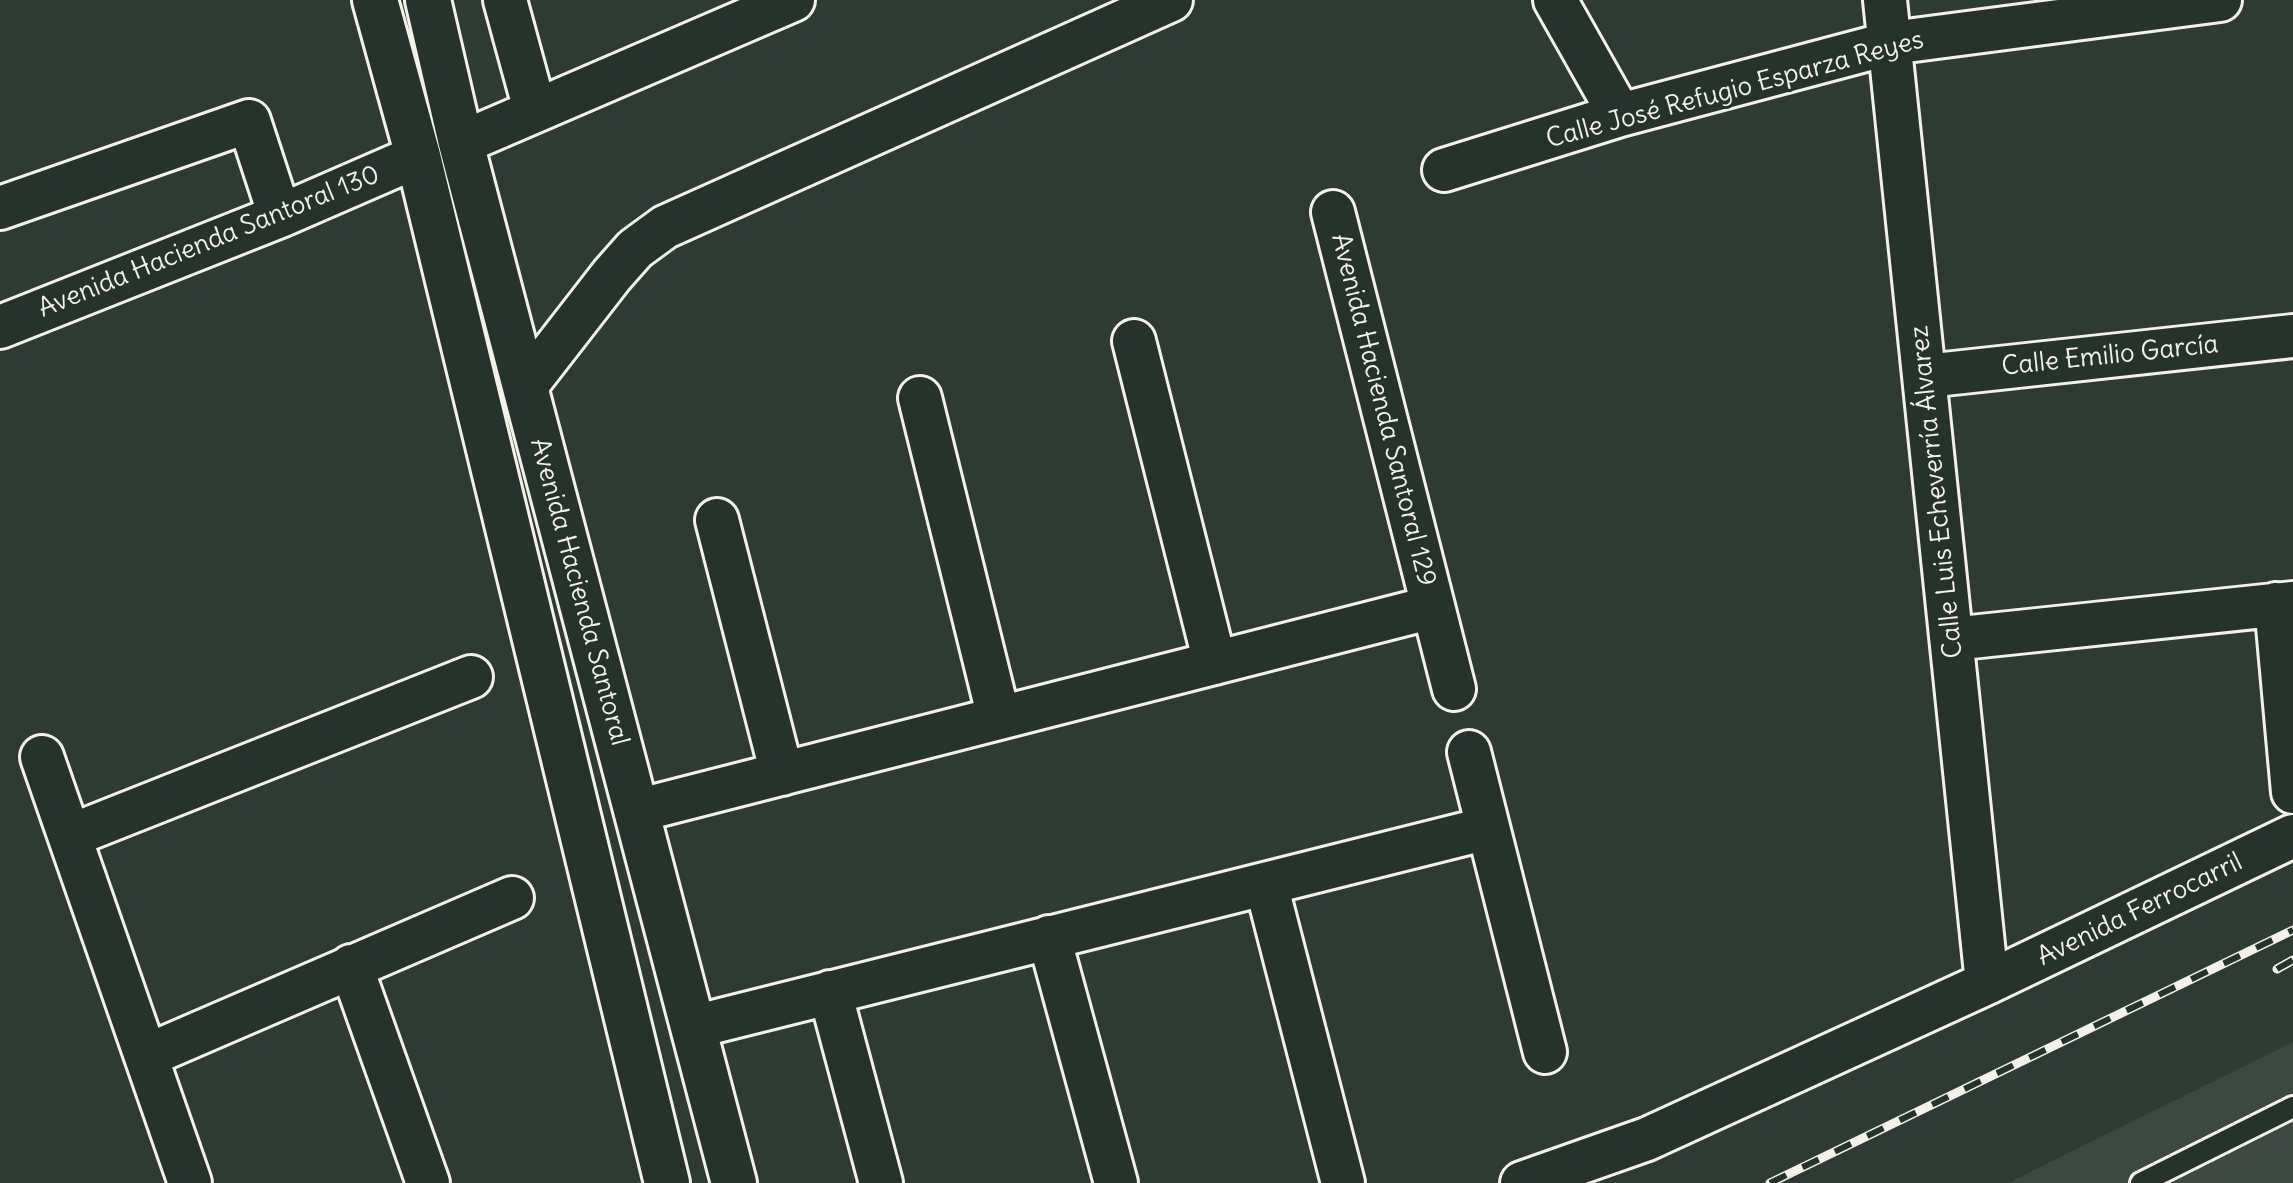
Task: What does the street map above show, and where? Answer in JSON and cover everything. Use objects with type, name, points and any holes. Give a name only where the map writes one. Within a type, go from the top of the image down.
[{"type":"street","name":"Avenida Hacienda Santoral","points":[[375,0],[418,156],[667,1183]]},
{"type":"street","name":"Avenida Hacienda Santoral","points":[[428,0],[461,143],[734,1183]]},
{"type":"street","points":[[505,0],[535,110]]},
{"type":"street","points":[[525,387],[612,275],[635,249],[665,227],[1171,0]]},
{"type":"street","points":[[1555,0],[1620,115]]},
{"type":"street","name":"Calle Luis Echeverría Álvarez","points":[[1885,0],[1987,983]]},
{"type":"street","name":"Calle José Refugio Esparza Reyes","points":[[1444,170],[1620,115],[1891,43],[2220,0]]},
{"type":"street","points":[[461,143],[769,5]]},
{"type":"street","points":[[0,208],[249,121],[280,216]]},
{"type":"street","name":"Avenida Hacienda Santoral 130","points":[[0,327],[280,216],[418,156]]},
{"type":"street","name":"Avenida Hacienda Santoral 129","points":[[1333,212],[1454,689]]},
{"type":"street","name":"Calle Emilio García","points":[[1926,376],[2293,336]]},
{"type":"street","points":[[1134,341],[1215,663]]},
{"type":"street","points":[[920,398],[999,718]]},
{"type":"street","points":[[498,490],[548,475]]},
{"type":"street","points":[[717,520],[782,774]]},
{"type":"street","points":[[1952,639],[2285,604],[2293,792]]},
{"type":"street","name":"Avenida Hacienda Santoral 129","points":[[636,811],[1433,607]]},
{"type":"street","points":[[70,836],[471,677]]},
{"type":"street","points":[[1469,752],[1545,1052]]},
{"type":"street","points":[[42,757],[190,1183]]},
{"type":"street","points":[[693,1027],[1488,828]]},
{"type":"street","name":"Avenida Ferrocarril","points":[[1522,1183],[1647,1139],[1987,983],[2293,836]]},
{"type":"street","points":[[1266,884],[1343,1183]]},
{"type":"street","points":[[146,1056],[512,898]]},
{"type":"street","points":[[606,932],[664,916]]},
{"type":"street","points":[[1049,937],[1116,1183]]},
{"type":"street","points":[[351,966],[428,1183]]},
{"type":"street","points":[[830,992],[881,1183]]},
{"type":"lane","points":[[2141,1183],[2293,1107]]},
{"type":"shaded area","points":[[2293,1042],[2293,1183],[2008,1183]]},
{"type":"railway","points":[[1770,1183],[2293,930]]},
{"type":"railway","points":[[2277,969],[2293,960]]}]
